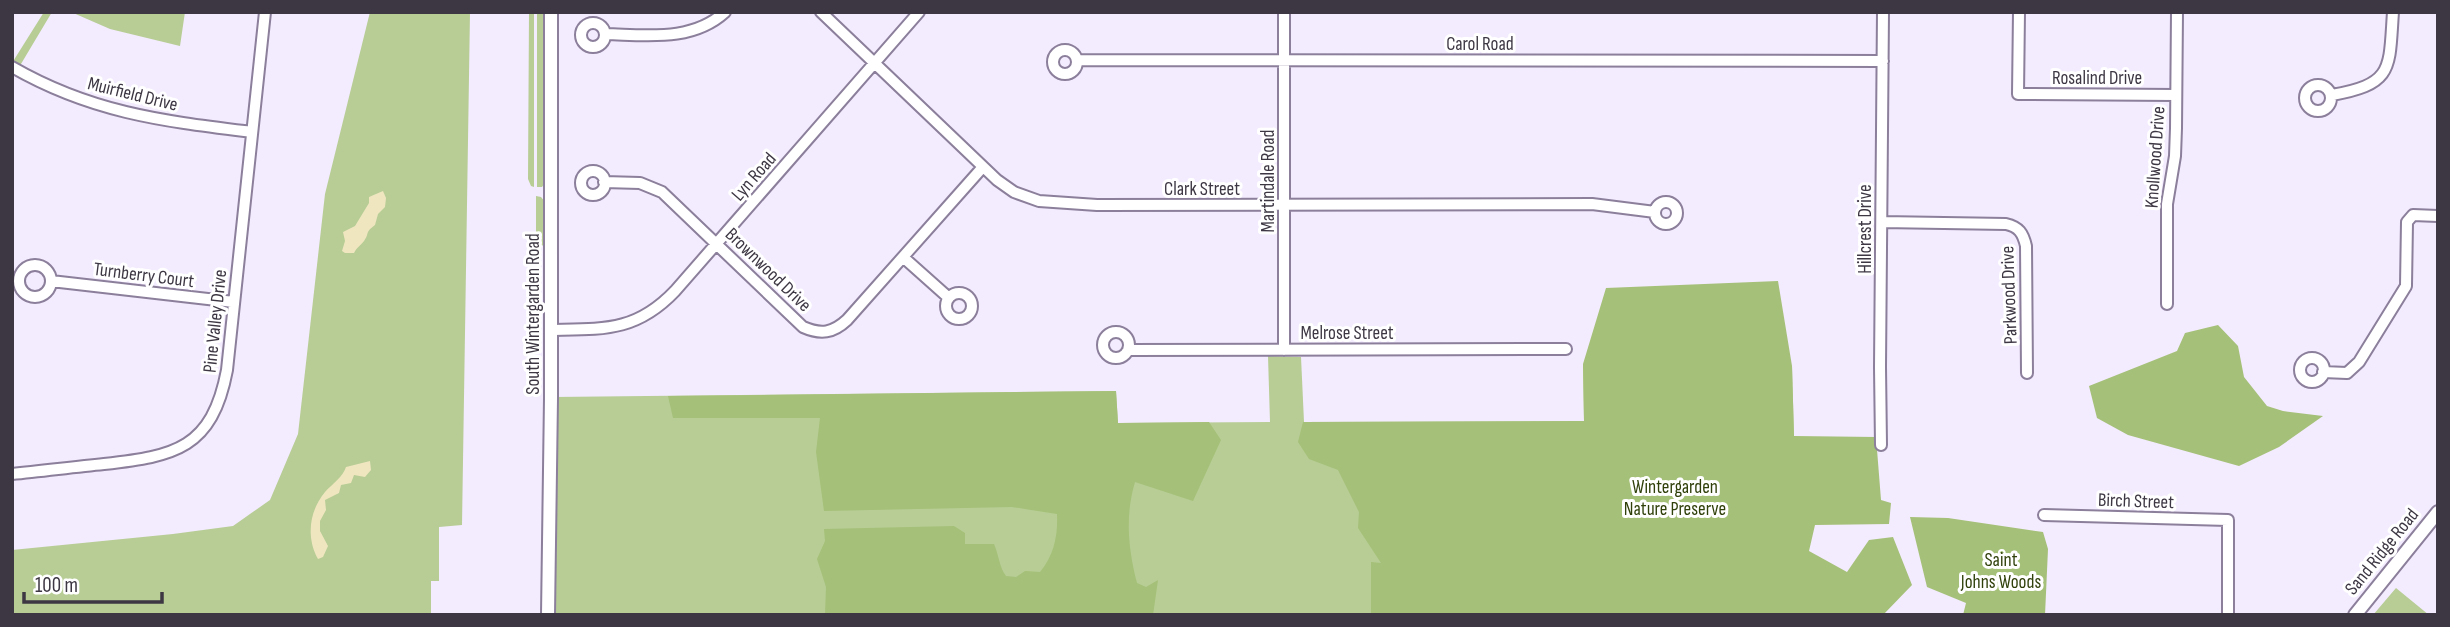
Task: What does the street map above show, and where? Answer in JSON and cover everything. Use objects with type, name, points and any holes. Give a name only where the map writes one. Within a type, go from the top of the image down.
[{"type":"street","name":"Pine Valley Drive","points":[[12,474],[149,458],[173,452],[196,437],[213,416],[223,391],[265,12]]},
{"type":"street","name":"South Wintergarden Road","points":[[548,615],[551,12]]},
{"type":"street","points":[[606,34],[683,34],[704,27],[725,12]]},
{"type":"street","name":"Clark Street","points":[[821,12],[982,168],[1014,192],[1039,201],[1059,204],[1591,204],[1655,212]]},
{"type":"street","name":"Lyn Road","points":[[551,330],[620,327],[645,316],[672,295],[919,12]]},
{"type":"street","name":"Martindale Road","points":[[1284,12],[1284,350]]},
{"type":"street","name":"Hillcrest Drive","points":[[1881,445],[1883,12]]},
{"type":"street","name":"Rosalind Drive","points":[[2019,12],[2018,94],[2176,95]]},
{"type":"street","name":"Knollwood Drive","points":[[2167,304],[2167,204],[2175,156],[2177,12]]},
{"type":"street","points":[[2332,96],[2361,90],[2382,75],[2391,53],[2393,12]]},
{"type":"street","name":"Carol Road","points":[[1077,60],[1882,61]]},
{"type":"street","name":"Muirfield Drive","points":[[12,67],[64,93],[124,113],[252,132]]},
{"type":"street","name":"Brownwood Drive","points":[[604,182],[634,183],[656,188],[718,243],[803,327],[820,332],[839,327],[982,168]]},
{"type":"street","points":[[2323,372],[2339,374],[2354,368],[2406,286],[2407,222],[2413,215],[2438,216]]},
{"type":"street","name":"Parkwood Drive","points":[[1882,222],[2006,224],[2020,230],[2026,246],[2027,373]]},
{"type":"street","points":[[903,257],[949,298]]},
{"type":"street","name":"Turnberry Court","points":[[51,281],[233,302]]},
{"type":"street","name":"Melrose Street","points":[[1128,350],[1566,349]]},
{"type":"street","name":"Sand Ridge Road","points":[[2355,615],[2438,512]]},
{"type":"street","name":"Birch Street","points":[[2044,515],[2228,520],[2228,615]]},
{"type":"green space","points":[[44,12],[52,12],[12,79],[12,63]]},
{"type":"green space","points":[[71,12],[185,12],[180,46],[110,29]]},
{"type":"green space","points":[[370,12],[470,12],[462,525],[439,527],[439,581],[431,581],[431,615],[12,615],[12,550],[233,526],[270,500],[298,434],[325,194]]},
{"type":"green space","points":[[529,12],[534,12],[534,187],[528,179]]},
{"type":"green space","points":[[537,12],[546,12],[545,183],[542,187],[537,187]]},
{"type":"green space","points":[[536,196],[545,202],[545,246],[536,244]]},
{"type":"green space","name":"Saint Johns Woods","points":[[1778,281],[1792,366],[1794,436],[1876,437],[1881,500],[1891,503],[1889,524],[1815,525],[1809,551],[1847,572],[1869,540],[1893,537],[1912,585],[1883,615],[1371,615],[1371,562],[1381,563],[1358,528],[1359,512],[1338,470],[1309,459],[1298,442],[1303,422],[1584,421],[1583,364],[1606,288]]},
{"type":"green space","points":[[2218,325],[2238,346],[2244,377],[2267,406],[2283,411],[2323,416],[2279,447],[2239,466],[2128,435],[2097,418],[2089,386],[2177,351],[2185,333]]},
{"type":"green space","name":"Wintergarden Nature Preserve","points":[[1268,356],[1301,357],[1304,422],[1584,421],[1583,364],[1792,366],[1794,437],[1876,437],[1791,520],[1791,615],[553,615],[554,397],[1116,391],[1118,423],[1270,422]]},
{"type":"green space","points":[[1116,391],[1118,423],[1209,422],[1221,440],[1193,501],[1135,482],[1129,519],[1131,558],[1137,583],[1146,587],[1158,580],[1153,615],[825,615],[826,587],[817,559],[825,541],[824,529],[954,526],[965,533],[965,544],[994,544],[1006,576],[1016,577],[1025,571],[1040,572],[1045,566],[1054,545],[1057,514],[1012,507],[824,511],[816,452],[820,418],[673,418],[668,396]]},
{"type":"green space","name":"Saint Johns Woods","points":[[1910,517],[1948,518],[2043,532],[2048,549],[2045,615],[1963,615],[1966,603],[1927,587]]},
{"type":"green space","points":[[2396,588],[2429,615],[2373,615]]},
{"type":"sand","points":[[383,191],[386,198],[385,207],[378,214],[375,225],[354,253],[345,253],[342,251],[345,241],[343,232],[355,226],[369,203],[369,197]]},
{"type":"sand","points":[[370,461],[371,470],[365,477],[354,475],[351,483],[341,485],[339,493],[325,500],[326,510],[320,521],[320,531],[328,546],[323,557],[318,559],[311,534],[315,508],[346,467]]}]
